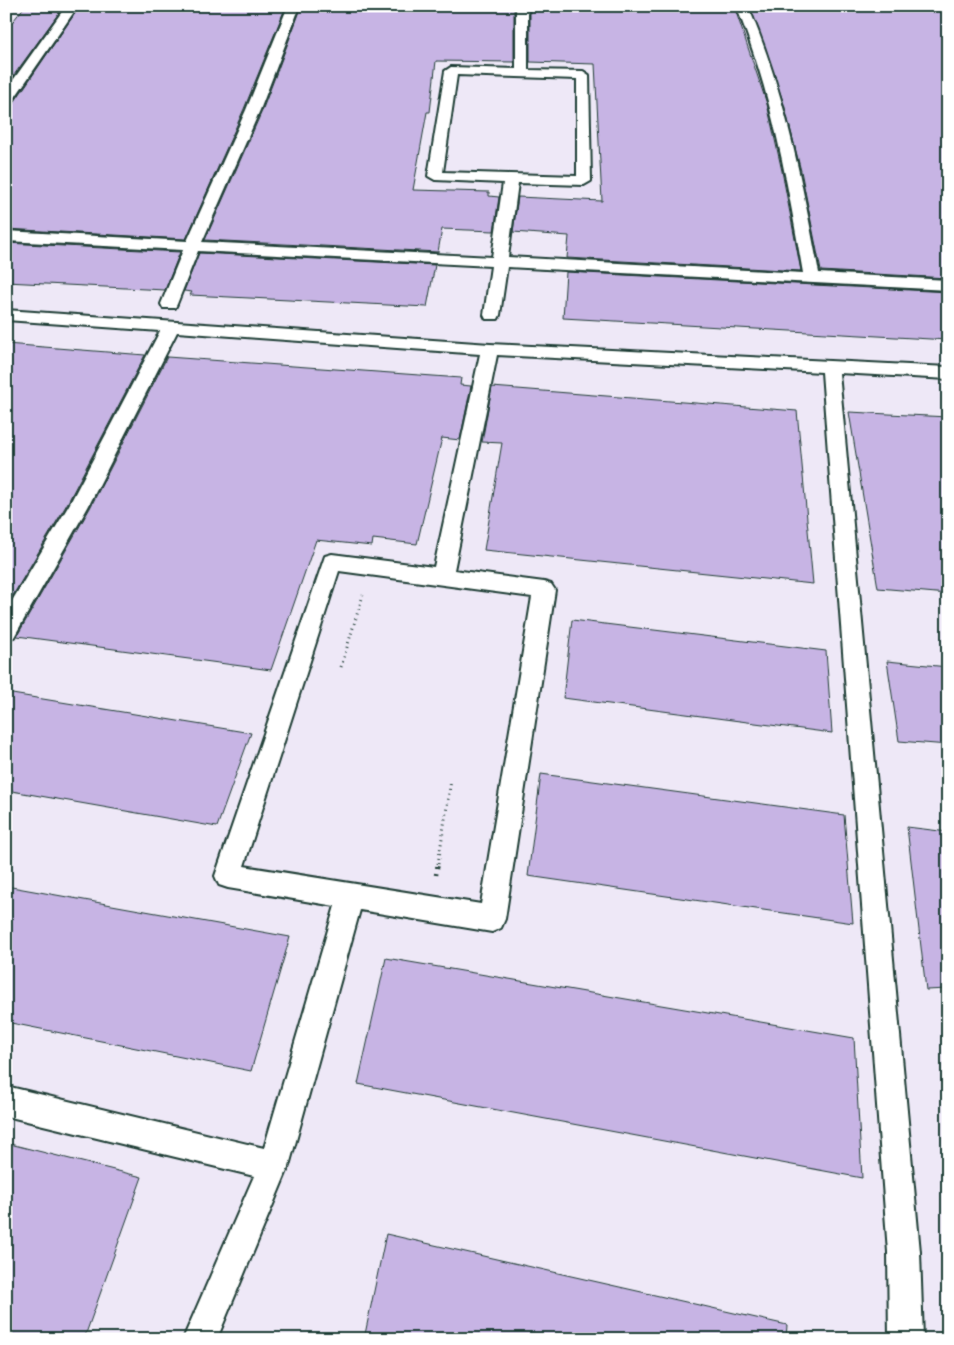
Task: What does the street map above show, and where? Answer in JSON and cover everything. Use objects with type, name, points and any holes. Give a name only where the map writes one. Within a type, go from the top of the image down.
[{"type":"lane","points":[[6,100],[72,6]]},
{"type":"lane","points":[[169,304],[253,110],[294,6]]},
{"type":"lane","points":[[522,6],[522,73]]},
{"type":"lane","points":[[742,6],[755,35],[787,140],[812,278]]},
{"type":"lane","points":[[451,71],[522,73],[583,75],[584,181],[435,176],[451,71]]},
{"type":"lane","points":[[492,316],[511,178]]},
{"type":"lane","points":[[6,236],[948,285]]},
{"type":"lane","points":[[6,315],[490,349],[948,373]]},
{"type":"lane","points":[[6,631],[78,507],[171,327]]},
{"type":"lane","points":[[442,577],[490,349]]},
{"type":"lane","points":[[830,367],[904,1252],[906,1339]]},
{"type":"lane","points":[[332,562],[442,577],[544,590],[492,919],[228,876],[332,562]]},
{"type":"lane","points":[[200,1339],[274,1166],[351,896]]},
{"type":"lane","points":[[6,1101],[274,1166]]},
{"type":"path","points":[[341,666],[371,568]]},
{"type":"path","points":[[431,909],[452,780]]},
{"type":"shaded area","points":[[6,6],[948,6],[948,1339],[6,1339]]},
{"type":"building","points":[[25,6],[64,6],[6,86],[6,30]]},
{"type":"building","points":[[80,6],[286,6],[244,109],[186,239],[6,229],[6,106],[13,104]]},
{"type":"building","points":[[302,6],[514,6],[514,62],[436,61],[430,112],[427,112],[413,190],[489,192],[489,196],[499,197],[494,231],[442,229],[438,252],[205,240],[262,111]]},
{"type":"building","points":[[530,6],[734,6],[767,104],[801,271],[567,258],[569,236],[513,232],[518,197],[602,201],[595,64],[530,62]]},
{"type":"building","points":[[750,6],[948,6],[948,278],[821,271],[801,171],[784,104]]},
{"type":"building","points":[[6,243],[180,252],[165,290],[6,282]]},
{"type":"building","points":[[199,253],[435,265],[427,307],[190,295],[192,292],[184,291]]},
{"type":"building","points":[[566,272],[948,292],[948,340],[563,318]]},
{"type":"building","points":[[6,344],[145,355],[67,504],[6,607]]},
{"type":"building","points":[[167,357],[461,378],[460,385],[471,386],[460,440],[442,438],[417,544],[373,539],[372,546],[316,540],[271,670],[17,636],[90,508]]},
{"type":"building","points":[[492,387],[797,411],[813,584],[484,550],[502,443],[482,442]]},
{"type":"building","points":[[849,412],[948,417],[948,594],[878,588]]},
{"type":"building","points":[[572,620],[826,651],[832,733],[563,698]]},
{"type":"building","points":[[887,661],[948,667],[948,745],[899,741]]},
{"type":"building","points":[[6,693],[251,733],[217,827],[6,790]]},
{"type":"building","points":[[541,774],[844,815],[853,923],[528,876]]},
{"type":"building","points":[[907,827],[948,832],[948,989],[926,990]]},
{"type":"building","points":[[6,886],[290,937],[251,1071],[6,1022]]},
{"type":"building","points":[[386,958],[854,1038],[862,1178],[358,1084]]},
{"type":"building","points":[[6,1143],[142,1177],[84,1339],[6,1339]]},
{"type":"building","points":[[386,1234],[787,1325],[786,1339],[364,1339]]}]
